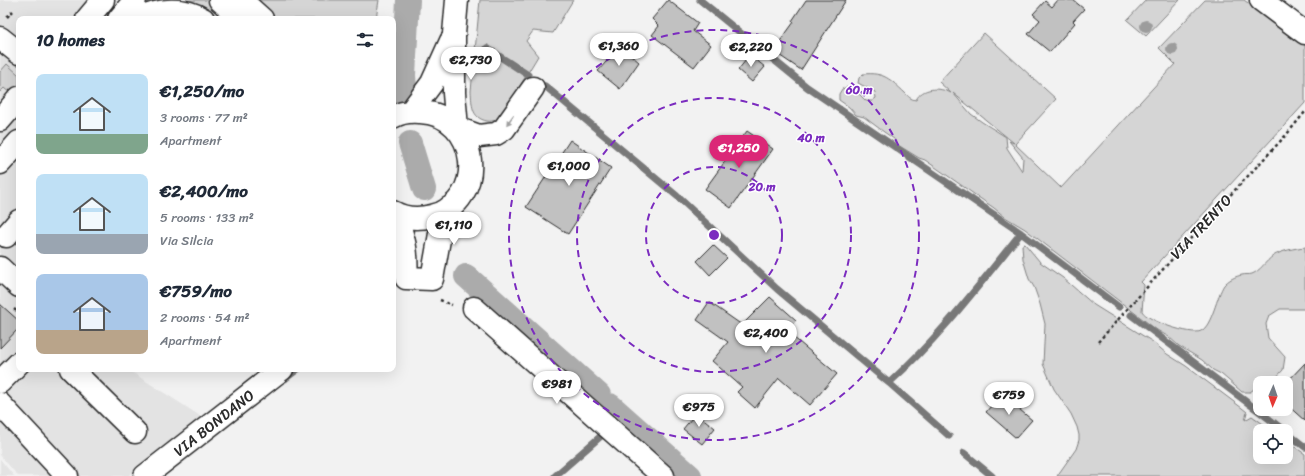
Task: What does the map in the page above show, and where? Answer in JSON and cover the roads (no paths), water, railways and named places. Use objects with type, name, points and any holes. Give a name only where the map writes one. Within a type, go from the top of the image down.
[{"type":"street","points":[[90,16],[103,0]]},
{"type":"street","points":[[122,16],[135,0]]},
{"type":"street","points":[[220,0],[238,16]]},
{"type":"street","points":[[241,0],[259,16]]},
{"type":"street","points":[[396,214],[409,217],[423,218],[449,208],[460,198],[467,184],[471,170],[468,148],[457,128],[454,93],[454,34],[457,0]]},
{"type":"street","points":[[1261,0],[1305,33]]},
{"type":"street","points":[[145,16],[150,13],[165,11],[182,12],[198,16]]},
{"type":"street","points":[[398,114],[432,83],[454,34]]},
{"type":"street","points":[[0,38],[16,51]]},
{"type":"street","points":[[398,114],[428,112],[444,118],[457,128],[479,136],[496,134],[504,129],[533,88]]},
{"type":"street","points":[[0,120],[16,101]]},
{"type":"street","points":[[0,163],[16,145]]},
{"type":"street","points":[[396,218],[404,237],[408,259],[400,282],[432,278],[440,234],[449,208]]},
{"type":"street","points":[[0,268],[16,283]]},
{"type":"street","points":[[474,308],[663,476]]},
{"type":"street","points":[[0,382],[16,366]]},
{"type":"street","points":[[74,372],[135,432]]},
{"type":"street","name":"VIA BONDANO","points":[[145,476],[278,372]]},
{"type":"street","points":[[0,404],[67,476]]},
{"type":"waterway","points":[[406,104],[404,75],[408,0]]},
{"type":"waterway","points":[[700,0],[807,87],[1021,233],[1119,307]]},
{"type":"waterway","points":[[487,48],[528,75]]},
{"type":"waterway","points":[[545,86],[677,196],[777,289],[889,383],[949,436]]},
{"type":"waterway","points":[[410,143],[424,189]]},
{"type":"waterway","points":[[889,383],[942,329],[1021,233]]},
{"type":"waterway","points":[[466,276],[599,395]]},
{"type":"waterway","points":[[1131,315],[1276,424]]},
{"type":"waterway","points":[[285,379],[294,372]]},
{"type":"waterway","points":[[610,405],[690,476]]},
{"type":"waterway","points":[[555,476],[601,436]]},
{"type":"waterway","points":[[1293,438],[1305,447]]},
{"type":"waterway","points":[[964,453],[992,476]]}]
